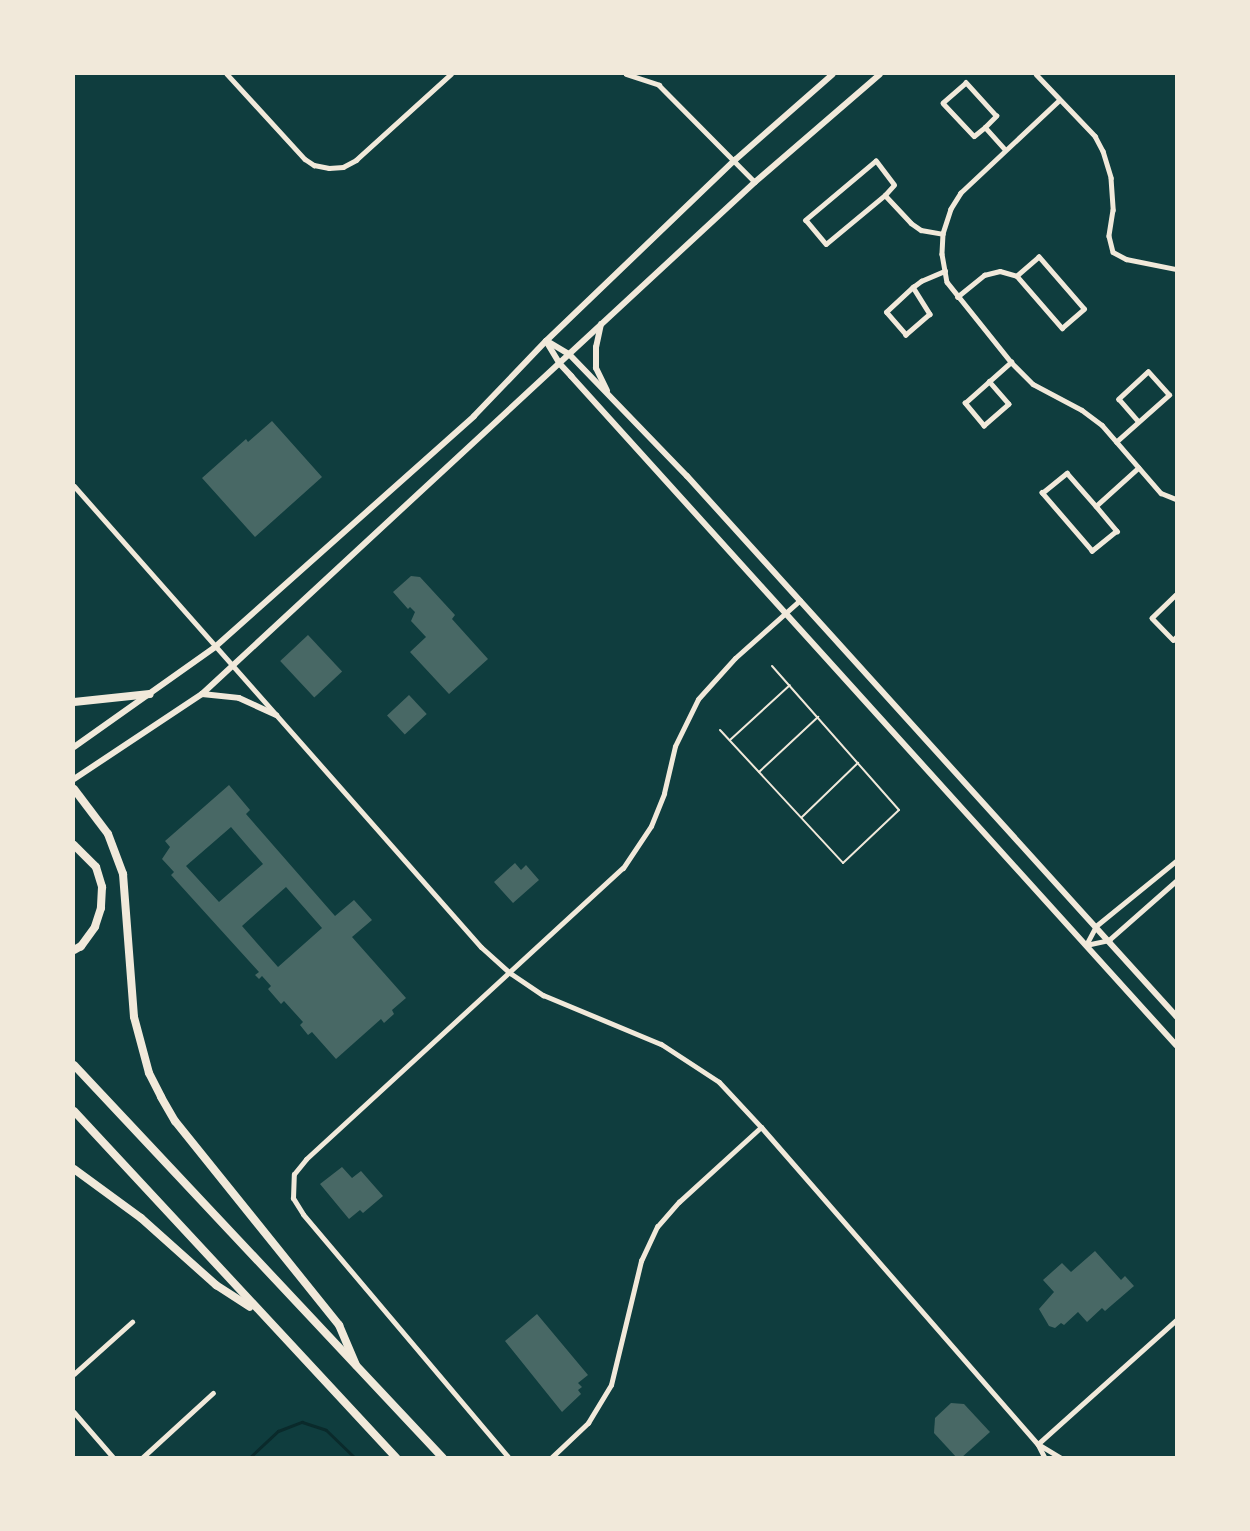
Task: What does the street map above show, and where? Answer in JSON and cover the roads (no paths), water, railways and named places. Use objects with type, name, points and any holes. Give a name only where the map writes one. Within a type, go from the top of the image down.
[{"type":"highway","points":[[74,702],[150,694]]},
{"type":"highway","points":[[74,789],[108,834],[123,874],[134,1017],[149,1073],[176,1121],[339,1325],[356,1365]]},
{"type":"highway","points":[[74,845],[96,867],[102,887],[101,908],[95,927],[81,946],[74,950]]},
{"type":"highway","points":[[74,1065],[443,1458]]},
{"type":"highway","points":[[74,1111],[397,1458]]},
{"type":"highway","points":[[74,1169],[141,1218],[216,1284],[261,1314]]},
{"type":"main road","points":[[74,747],[215,647],[474,416],[546,341],[735,160],[833,74]]},
{"type":"main road","points":[[74,779],[202,694],[755,182],[880,74]]},
{"type":"main road","points":[[601,324],[596,347],[596,368],[610,397]]},
{"type":"main road","points":[[546,341],[569,354],[687,476],[1176,1016]]},
{"type":"main road","points":[[546,341],[559,363],[1176,1045]]},
{"type":"main road","points":[[202,694],[239,698],[276,715]]},
{"type":"street","points":[[227,74],[305,159],[315,165],[328,168],[343,167],[356,160],[451,74]]},
{"type":"street","points":[[626,74],[659,85],[755,182]]},
{"type":"street","points":[[1036,74],[1095,136],[1102,151],[1111,178],[1113,210],[1109,236],[1113,252],[1126,260],[1176,269]]},
{"type":"street","points":[[966,83],[996,116],[985,127],[974,136],[943,103],[966,83]]},
{"type":"street","points":[[1060,100],[1005,149],[961,193],[951,209],[943,234],[947,282],[1011,362],[1033,384],[1082,410],[1102,425],[1161,493],[1176,499]]},
{"type":"street","points":[[985,127],[1005,149]]},
{"type":"street","points":[[876,161],[894,185],[885,195],[826,244],[806,220],[876,161]]},
{"type":"street","points":[[885,195],[911,223],[921,230],[943,234]]},
{"type":"street","points":[[957,297],[984,275],[1000,271],[1017,276],[1062,328],[1084,309],[1039,257],[1017,276]]},
{"type":"street","points":[[913,287],[930,314],[906,335],[886,312],[913,287],[921,281],[945,271]]},
{"type":"street","points":[[989,381],[1009,404],[984,426],[965,403],[989,381],[1011,362]]},
{"type":"street","points":[[1116,442],[1169,395],[1148,372],[1119,399],[1138,421]]},
{"type":"street","points":[[1096,506],[1138,468]]},
{"type":"street","points":[[1067,473],[1096,506],[1117,531],[1092,552],[1042,493],[1067,473]]},
{"type":"street","points":[[74,486],[474,940],[510,973],[560,1004],[661,1044],[681,1054],[719,1082],[761,1126],[1038,1444],[1045,1458]]},
{"type":"street","points":[[1176,595],[1152,618],[1173,640],[1176,637]]},
{"type":"street","points":[[509,1458],[296,1206],[292,1190],[294,1174],[306,1159],[609,882],[634,855],[658,810],[675,746],[688,715],[721,672],[800,600]]},
{"type":"street","points":[[1086,945],[1096,926],[1176,861]]},
{"type":"street","points":[[1086,945],[1109,940],[1176,881]]},
{"type":"street","points":[[551,1458],[588,1423],[611,1385],[641,1261],[657,1227],[679,1202],[761,1126]]},
{"type":"street","points":[[1038,1444],[1176,1320]]},
{"type":"street","points":[[74,1374],[132,1322]]},
{"type":"street","points":[[142,1458],[213,1393]]},
{"type":"street","points":[[74,1412],[114,1458]]},
{"type":"street","points":[[1038,1444],[1061,1458]]},
{"type":"lane","points":[[720,730],[843,863],[899,810],[772,666]]},
{"type":"lane","points":[[729,740],[790,685]]},
{"type":"lane","points":[[759,772],[818,717]]},
{"type":"lane","points":[[801,818],[858,763]]},
{"type":"waterway","points":[[249,1458],[278,1431],[302,1422],[326,1430],[355,1458]]}]
